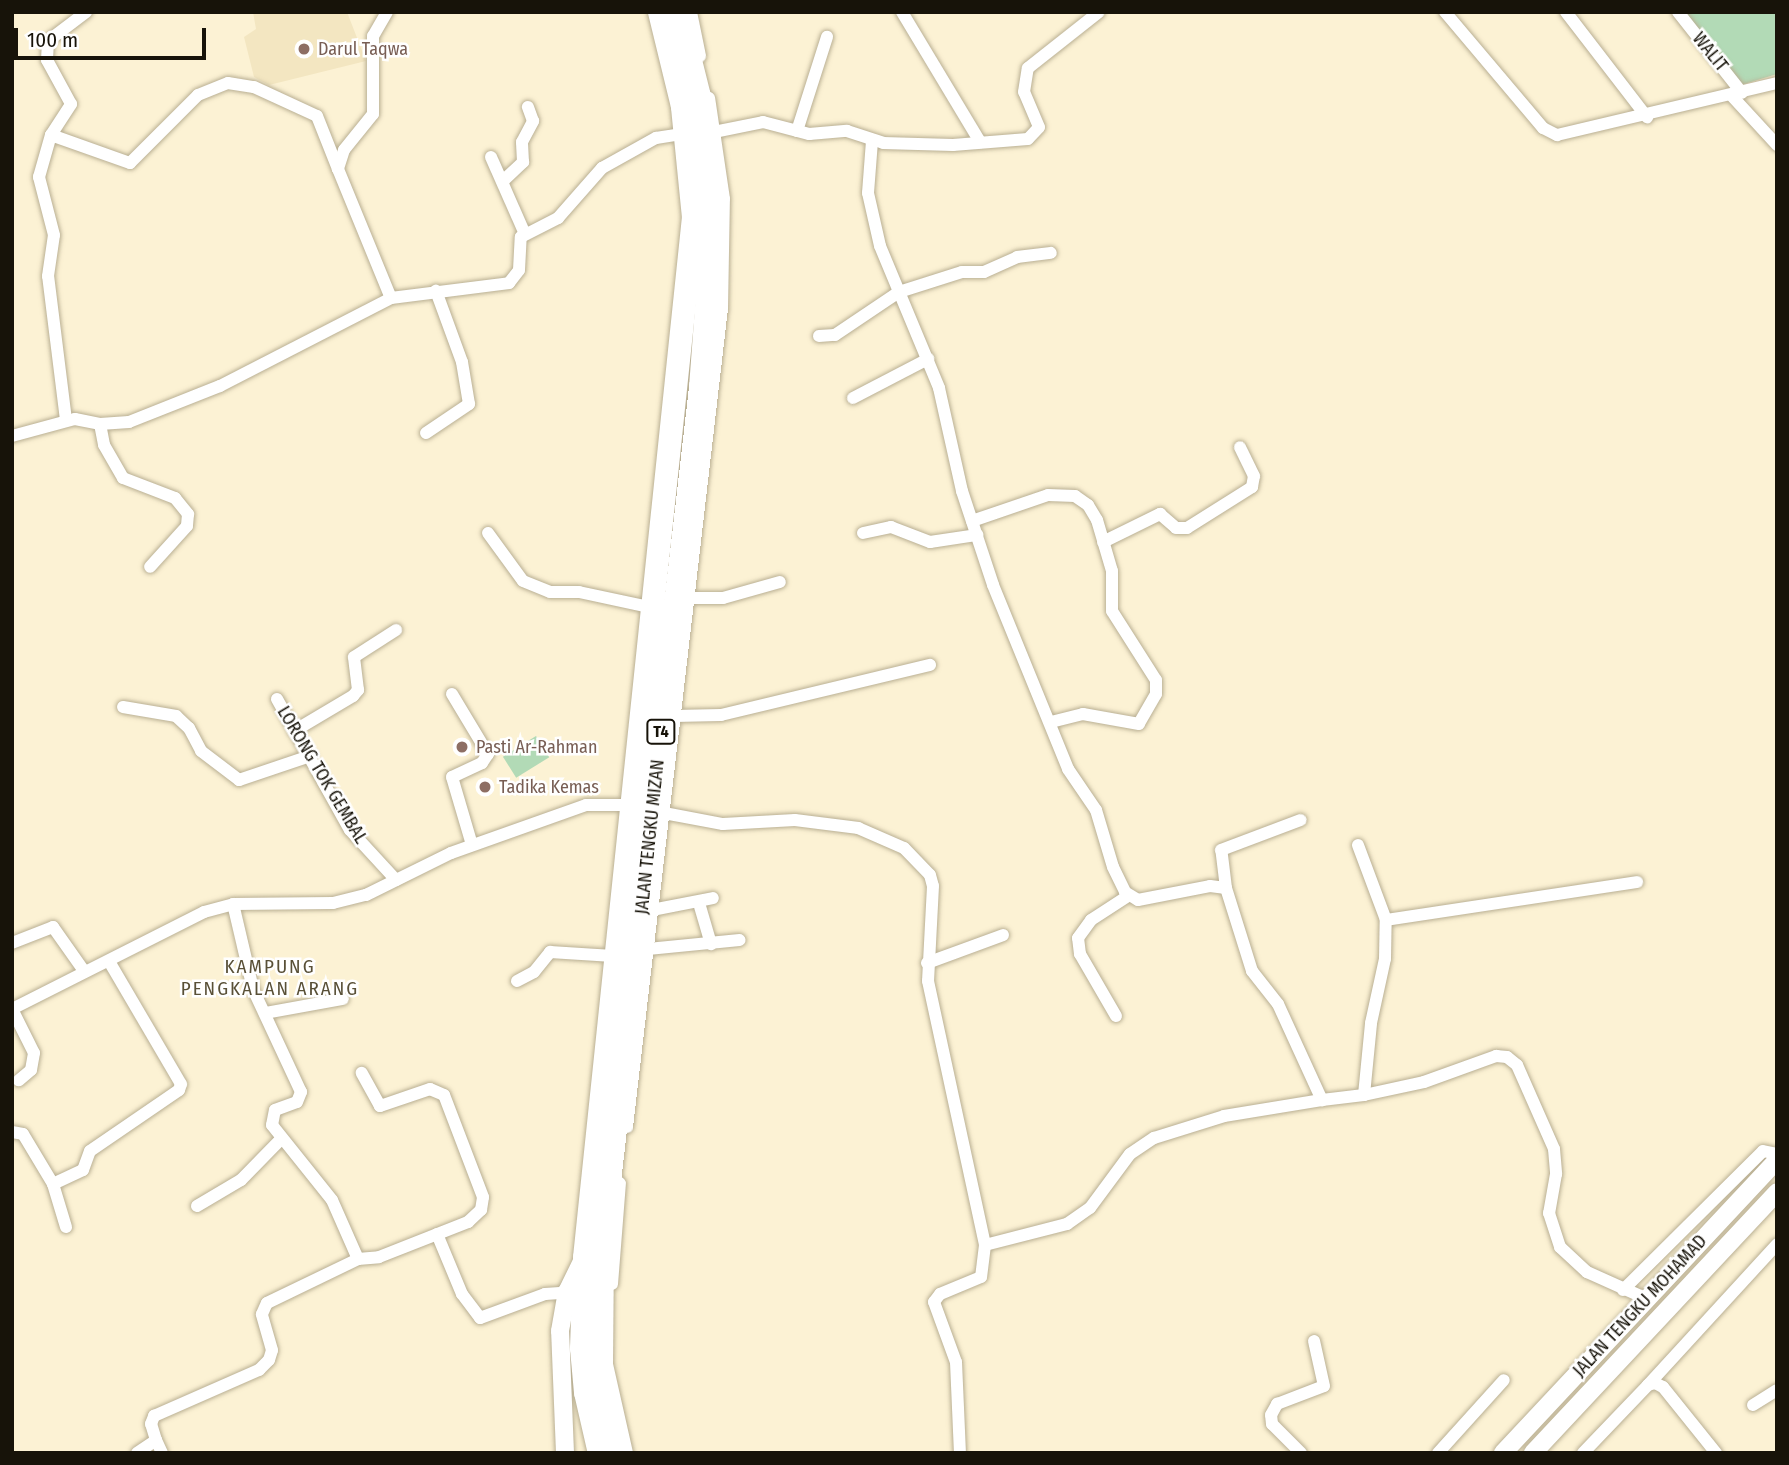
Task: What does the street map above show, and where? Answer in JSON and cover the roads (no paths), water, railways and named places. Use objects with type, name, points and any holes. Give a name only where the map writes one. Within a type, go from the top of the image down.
[{"type":"highway","name":"JALAN TENGKU MIZAN","points":[[599,1453],[585,1392],[575,1292],[584,1258],[613,956],[634,805],[702,133],[659,12]]},
{"type":"highway","name":"JALAN TENGKU MIZAN","points":[[621,1453],[601,1364],[602,1242],[700,387],[712,228],[702,133],[678,12]]},
{"type":"main road","name":"JALAN TENGKU MOHAMAD","points":[[1503,1453],[1777,1160]]},
{"type":"main road","name":"JALAN TENGKU MOHAMAD","points":[[1533,1453],[1777,1192]]},
{"type":"main road","points":[[565,1453],[560,1331],[575,1292]]},
{"type":"street","points":[[66,420],[48,276],[54,235],[39,177],[51,135],[71,104],[47,60],[47,41],[86,12]]},
{"type":"street","points":[[338,169],[344,150],[373,114],[373,36],[387,12]]},
{"type":"street","points":[[633,1453],[614,1374],[611,1323],[620,1186],[722,309],[724,199],[702,133],[691,12]]},
{"type":"street","points":[[902,12],[980,142]]},
{"type":"street","points":[[12,436],[66,420],[100,424],[129,422],[220,386],[391,298],[514,281],[519,270],[519,241],[525,234],[558,218],[602,169],[656,138],[763,122],[797,131],[847,131],[872,141],[980,142],[1034,136],[1038,122],[1024,92],[1028,68],[1099,12]]},
{"type":"street","points":[[1446,12],[1551,132],[1565,136],[1777,83]]},
{"type":"street","points":[[1566,12],[1647,117]]},
{"type":"street","name":"WALIT","points":[[1678,12],[1777,145]]},
{"type":"street","points":[[797,131],[827,37]]},
{"type":"street","points":[[51,135],[130,163],[198,95],[228,83],[254,87],[317,117],[391,298]]},
{"type":"street","points":[[505,179],[523,162],[522,142],[533,121],[528,107]]},
{"type":"street","points":[[872,141],[869,203],[900,292],[928,359],[976,535],[1068,769],[1096,810],[1113,867],[1128,896],[1138,900],[1210,886],[1226,888]]},
{"type":"street","points":[[492,157],[505,179],[525,234]]},
{"type":"street","points":[[819,336],[835,335],[900,292],[962,272],[984,272],[1017,257],[1051,253]]},
{"type":"street","points":[[426,433],[469,404],[462,362],[436,290]]},
{"type":"street","points":[[853,398],[928,359]]},
{"type":"street","points":[[100,424],[104,445],[124,478],[174,498],[188,514],[187,526],[150,568]]},
{"type":"street","points":[[1103,542],[1160,514],[1176,528],[1187,528],[1252,487],[1254,476],[1240,447]]},
{"type":"street","points":[[972,522],[1039,495],[1075,496],[1088,505],[1103,542],[1112,571],[1112,611],[1156,680],[1156,694],[1139,724],[1083,714],[1050,722]]},
{"type":"street","points":[[863,533],[891,527],[930,542],[976,535]]},
{"type":"street","points":[[488,533],[523,580],[550,592],[579,592],[654,608]]},
{"type":"street","points":[[688,598],[723,598],[780,582]]},
{"type":"street","points":[[294,731],[353,696],[358,690],[354,657],[396,630]]},
{"type":"street","points":[[674,716],[721,715],[930,665]]},
{"type":"street","points":[[452,694],[488,754],[482,763],[452,777],[472,845]]},
{"type":"street","name":"LORONG TOK GEMBAL","points":[[277,699],[350,830],[396,880]]},
{"type":"street","points":[[123,707],[176,716],[189,728],[201,751],[239,780],[310,756]]},
{"type":"street","points":[[19,1080],[31,1070],[34,1053],[12,1009],[85,971],[110,963],[204,912],[233,904],[333,903],[366,895],[472,845],[586,805],[634,805]]},
{"type":"street","points":[[664,813],[723,824],[795,820],[858,828],[889,839],[922,864],[933,886],[927,963],[985,1245],[981,1277],[940,1294],[934,1302],[956,1362],[960,1453]]},
{"type":"street","points":[[1301,820],[1221,850],[1226,888],[1252,971],[1279,1004],[1322,1100]]},
{"type":"street","points":[[1358,845],[1386,920],[1385,958],[1371,1023],[1364,1094]]},
{"type":"street","points":[[1386,920],[1637,882]]},
{"type":"street","points":[[1116,1016],[1080,954],[1078,939],[1091,920],[1128,896]]},
{"type":"street","points":[[652,909],[699,904],[713,898]]},
{"type":"street","points":[[233,904],[253,989],[301,1092],[297,1101],[270,1115],[281,1139],[332,1200],[358,1259]]},
{"type":"street","points":[[699,904],[711,944]]},
{"type":"street","points":[[12,943],[53,927],[85,971]]},
{"type":"street","points":[[927,963],[1003,935]]},
{"type":"street","points":[[648,949],[740,940]]},
{"type":"street","points":[[517,981],[534,972],[550,953],[613,956]]},
{"type":"street","points":[[53,1184],[83,1170],[90,1151],[179,1090],[181,1084],[110,963]]},
{"type":"street","points":[[265,1013],[343,999]]},
{"type":"street","points":[[985,1245],[1066,1224],[1090,1208],[1130,1154],[1154,1138],[1224,1116],[1424,1082],[1496,1056],[1507,1058],[1517,1065],[1554,1149],[1556,1174],[1548,1204],[1553,1234],[1565,1255],[1587,1272],[1647,1299]]},
{"type":"street","points":[[162,1453],[151,1424],[154,1416],[259,1370],[269,1360],[272,1350],[262,1314],[267,1303],[358,1259],[379,1257],[476,1217],[483,1197],[444,1095],[430,1089],[380,1106],[362,1073]]},
{"type":"street","points":[[12,1132],[23,1134],[53,1184],[66,1227]]},
{"type":"street","points":[[197,1206],[241,1180],[281,1139]]},
{"type":"street","points":[[1623,1290],[1763,1151],[1777,1154]]},
{"type":"street","points":[[437,1234],[462,1294],[480,1318],[545,1294],[575,1292]]},
{"type":"street","points":[[1583,1453],[1777,1244]]},
{"type":"street","points":[[1301,1453],[1272,1424],[1271,1415],[1277,1404],[1324,1386],[1314,1340]]},
{"type":"street","points":[[1440,1452],[1504,1380]]},
{"type":"street","points":[[1648,1385],[1663,1387],[1716,1453]]},
{"type":"street","points":[[1753,1405],[1777,1390]]},
{"type":"street","points":[[137,1453],[156,1440]]},
{"type":"place","name":"Darul Taqwa","points":[[304,49]]},
{"type":"place","name":"Pasti Ar-Rahman","points":[[462,747]]},
{"type":"place","name":"Tadika Kemas","points":[[485,787]]},
{"type":"district","name":"KAMPUNG PENGKALAN ARANG","points":[[270,978]]}]
